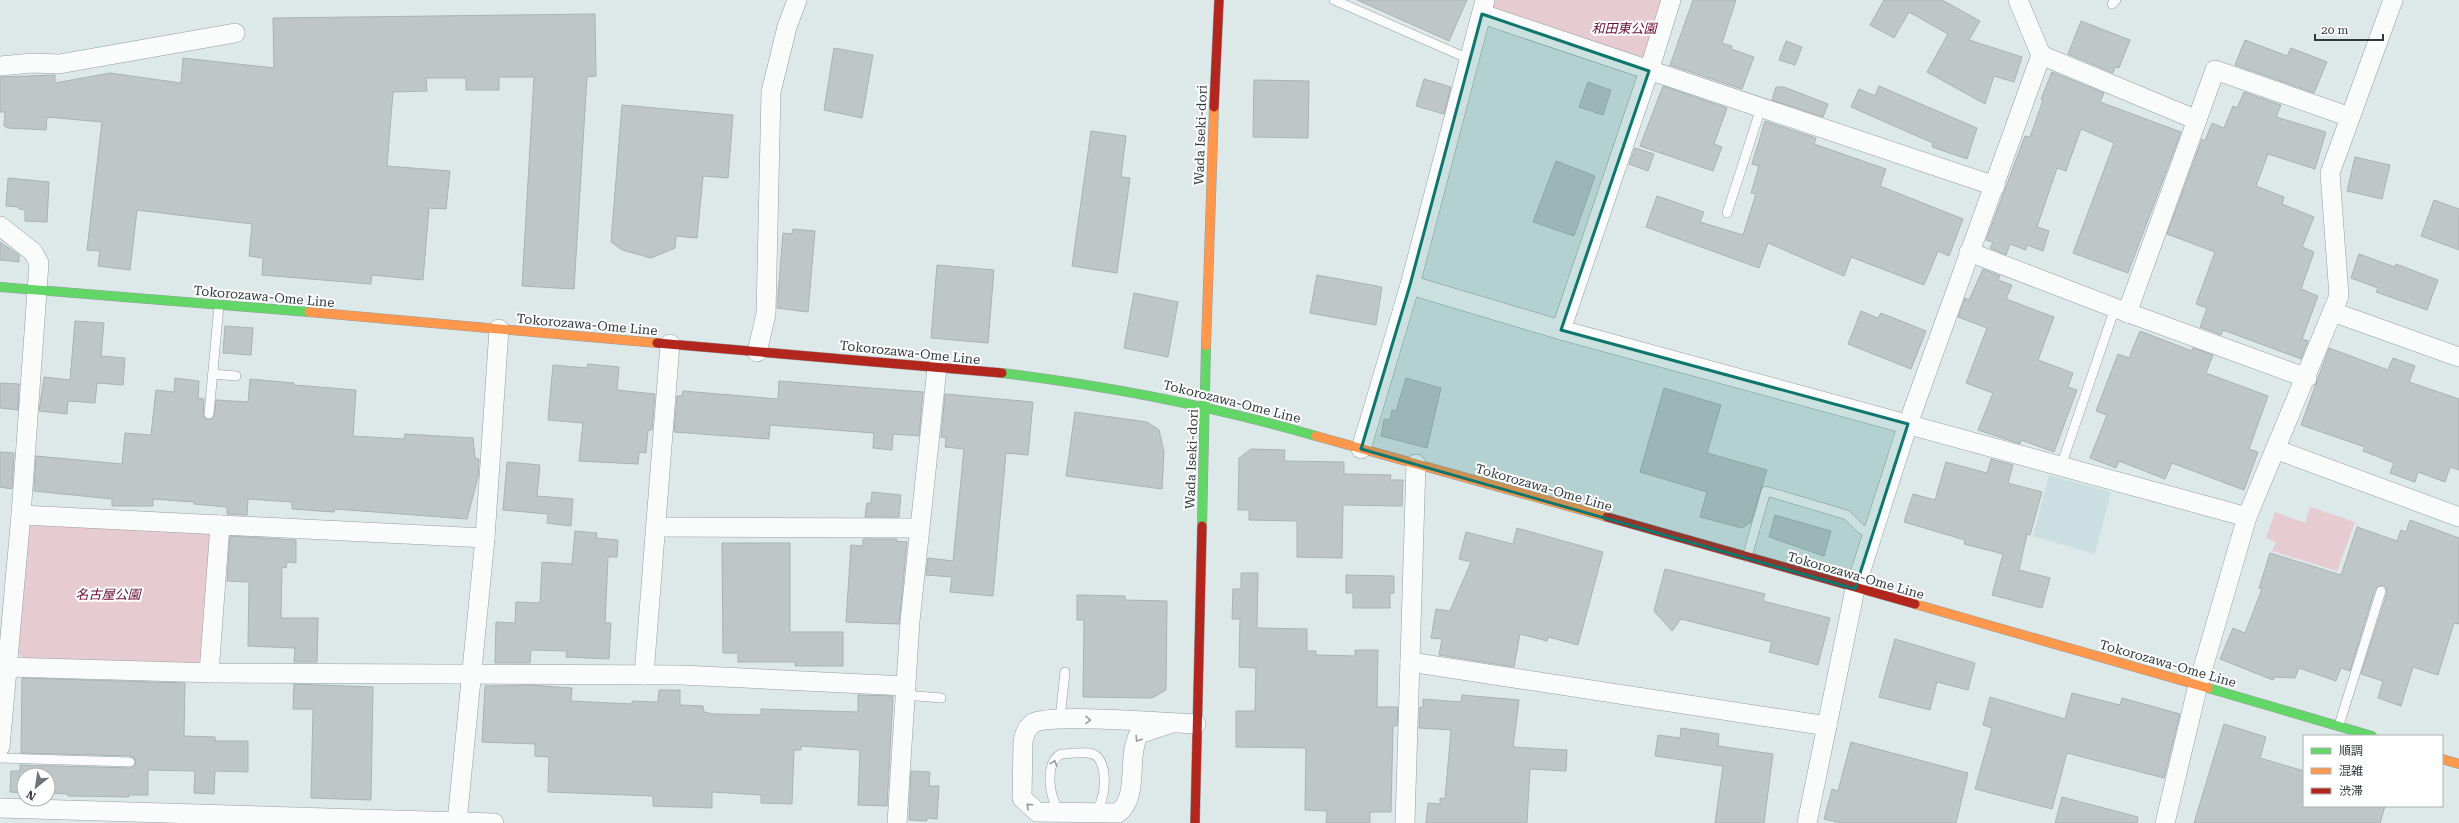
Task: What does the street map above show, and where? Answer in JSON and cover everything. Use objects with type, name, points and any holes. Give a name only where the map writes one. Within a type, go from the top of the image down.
[{"type":"main road","name":"Wada Iseki-dori","points":[[1195,823],[1196,724],[1206,405],[1211,155],[1219,0]]},
{"type":"main road","name":"Tokorozawa-Ome Line","points":[[0,287],[500,329],[937,368],[1084,384],[1206,405],[2198,685],[2369,735]]},
{"type":"main road","points":[[2443,758],[2459,764]]},
{"type":"street","points":[[757,352],[766,314],[771,92],[787,27],[797,0]]},
{"type":"street","points":[[1561,330],[1649,71],[1671,0]]},
{"type":"street","points":[[1807,823],[1855,589],[1908,424],[2041,55],[2018,0]]},
{"type":"street","points":[[2165,823],[2198,685],[2247,517],[2275,449],[2307,378],[2339,296],[2330,174],[2393,0]]},
{"type":"street","points":[[1361,449],[1410,284],[1484,7],[1649,71],[1995,186]]},
{"type":"street","points":[[0,66],[32,63],[59,64],[235,33]]},
{"type":"street","points":[[2041,55],[2197,120]]},
{"type":"street","points":[[2121,311],[2197,120],[2215,70],[2350,117]]},
{"type":"street","points":[[0,226],[33,252],[39,263],[21,515],[6,667],[0,747]]},
{"type":"street","points":[[1969,252],[2121,311],[2307,378]]},
{"type":"street","points":[[1410,284],[1561,330],[2247,517]]},
{"type":"street","points":[[2333,312],[2459,357]]},
{"type":"street","points":[[457,822],[485,538],[500,329]]},
{"type":"street","points":[[644,675],[670,344]]},
{"type":"street","points":[[897,823],[905,690],[919,528],[937,368]]},
{"type":"street","points":[[2275,449],[2459,517]]},
{"type":"street","points":[[1405,823],[1416,464]]},
{"type":"street","points":[[21,515],[485,538]]},
{"type":"street","points":[[209,673],[220,525]]},
{"type":"street","points":[[656,527],[919,528]]},
{"type":"street","points":[[1410,662],[1827,726]]},
{"type":"street","points":[[6,667],[209,673],[644,675],[905,690]]},
{"type":"street","points":[[1172,723],[1149,729],[1139,734],[1135,741],[1127,807],[1118,813],[1092,814],[1037,812],[1022,798],[1025,733],[1032,724],[1044,720],[1060,719],[1172,723],[1196,724]]},
{"type":"street","points":[[0,808],[494,823]]},
{"type":"lane","points":[[1334,0],[1469,59]]},
{"type":"lane","points":[[1727,213],[1761,108]]},
{"type":"lane","points":[[209,414],[219,305]]},
{"type":"lane","points":[[2061,466],[2121,311]]},
{"type":"lane","points":[[213,374],[236,376]]},
{"type":"lane","points":[[1746,558],[1766,491],[1847,515],[1861,529],[1873,533]]},
{"type":"lane","points":[[2338,725],[2381,591]]},
{"type":"lane","points":[[1060,719],[1065,672]]},
{"type":"lane","points":[[905,690],[941,698]]},
{"type":"lane","points":[[1061,813],[1052,799],[1051,772],[1053,762],[1061,754],[1092,754],[1101,761],[1104,768],[1103,796],[1101,804],[1092,814]]},
{"type":"lane","points":[[0,758],[130,762]]},
{"type":"highlighted area","points":[[1482,14],[1649,71],[1561,330],[1908,424],[1855,589],[1361,449],[1410,285]]},
{"type":"shaded area","points":[[2049,475],[2111,492],[2095,554],[2033,536]]},
{"type":"green space","name":"和田東公園","points":[[1493,0],[1664,0],[1644,65],[1490,12]]},
{"type":"green space","points":[[2310,507],[2355,522],[2337,571],[2272,551],[2276,542],[2266,538],[2275,512],[2305,523]]},
{"type":"green space","name":"名古屋公園","points":[[34,523],[208,532],[214,538],[204,658],[196,664],[27,660],[18,653],[27,529]]},
{"type":"building","points":[[1357,0],[1467,0],[1449,41]]},
{"type":"building","points":[[1693,0],[1736,0],[1722,43],[1732,46],[1731,49],[1754,57],[1742,89],[1670,65]]},
{"type":"building","points":[[1884,0],[1942,0],[1980,21],[1969,40],[2022,57],[2014,82],[1994,76],[1985,104],[1927,72],[1948,34],[1909,12],[1894,38],[1870,25]]},
{"type":"building","points":[[595,14],[596,76],[587,77],[574,289],[522,286],[534,77],[499,77],[499,90],[466,90],[466,78],[426,78],[427,91],[393,92],[387,166],[450,171],[446,209],[429,208],[423,280],[372,275],[371,284],[262,275],[263,258],[249,256],[252,224],[137,210],[130,270],[98,266],[100,251],[87,250],[102,122],[47,117],[46,130],[8,128],[4,126],[5,112],[0,112],[0,77],[55,75],[55,83],[110,73],[181,83],[183,58],[274,68],[273,18]]},
{"type":"building","points":[[2081,21],[2130,40],[2119,68],[2115,67],[2113,73],[2068,54]]},
{"type":"building","points":[[2245,40],[2287,56],[2291,48],[2327,62],[2314,93],[2235,65]]},
{"type":"building","points":[[1786,41],[1802,47],[1795,65],[1779,60]]},
{"type":"building","points":[[834,48],[873,55],[862,118],[824,110]]},
{"type":"building","points":[[2052,72],[2104,93],[2100,102],[2181,132],[2128,273],[2073,253],[2114,143],[2081,129],[2066,171],[2057,168],[2037,227],[2049,231],[2043,251],[2027,245],[2026,250],[2010,244],[2006,255],[1990,248],[1993,242],[1986,240],[2025,136],[2030,137],[2043,100],[2041,99]]},
{"type":"building","points":[[1424,79],[1451,87],[1444,114],[1416,106]]},
{"type":"building","points":[[1254,80],[1309,81],[1308,138],[1253,137]]},
{"type":"building","points":[[1588,82],[1611,90],[1603,115],[1579,107]]},
{"type":"building","points":[[1663,86],[1727,108],[1714,144],[1722,147],[1713,171],[1640,146]]},
{"type":"building","points":[[1879,86],[1977,128],[1967,159],[1932,147],[1933,143],[1851,107],[1859,89],[1875,96]]},
{"type":"building","points":[[1776,87],[1784,87],[1828,104],[1823,117],[1772,100]]},
{"type":"building","points":[[2244,92],[2281,105],[2276,117],[2326,132],[2315,169],[2268,154],[2256,186],[2284,197],[2282,204],[2314,217],[2302,247],[2314,252],[2301,289],[2318,296],[2302,339],[2308,341],[2301,359],[2223,330],[2221,335],[2200,327],[2207,308],[2196,304],[2215,252],[2167,234],[2202,139],[2205,141],[2212,123],[2224,128],[2233,106],[2237,108]]},
{"type":"building","points":[[622,105],[733,115],[728,178],[703,176],[697,238],[676,236],[675,248],[651,258],[622,250],[611,242]]},
{"type":"building","points":[[1765,121],[1816,138],[1814,144],[1886,169],[1880,186],[1963,219],[1949,256],[1938,251],[1924,285],[1851,257],[1844,276],[1768,243],[1759,268],[1646,227],[1657,196],[1704,212],[1700,222],[1743,235],[1756,194],[1751,193],[1759,166],[1752,164]]},
{"type":"building","points":[[1091,131],[1126,136],[1121,177],[1130,178],[1117,273],[1072,266]]},
{"type":"building","points":[[1635,148],[1654,154],[1648,171],[1629,164]]},
{"type":"building","points":[[2355,157],[2390,165],[2382,199],[2347,191]]},
{"type":"building","points":[[1556,161],[1595,176],[1574,236],[1533,222]]},
{"type":"building","points":[[8,178],[49,182],[47,222],[25,221],[25,210],[19,209],[19,207],[6,206]]},
{"type":"building","points":[[2434,200],[2459,209],[2459,250],[2421,236]]},
{"type":"building","points":[[793,229],[815,231],[808,312],[777,308],[783,233],[792,234]]},
{"type":"building","points":[[0,242],[19,255],[19,262],[0,260]]},
{"type":"building","points":[[2359,254],[2395,267],[2396,264],[2438,280],[2427,310],[2376,292],[2378,288],[2351,278]]},
{"type":"building","points":[[937,265],[994,270],[988,343],[931,338]]},
{"type":"building","points":[[1983,269],[2000,276],[1998,280],[2012,285],[2006,299],[2054,317],[2038,360],[2073,373],[2068,387],[2077,390],[2054,452],[2021,440],[2020,444],[1978,430],[1993,393],[1966,383],[1987,328],[1958,317],[1965,298],[1969,300]]},
{"type":"building","points":[[1317,275],[1382,287],[1376,325],[1310,313]]},
{"type":"building","points":[[1134,293],[1178,302],[1168,357],[1124,348]]},
{"type":"building","points":[[1861,311],[1878,318],[1881,313],[1926,331],[1911,369],[1848,344]]},
{"type":"building","points":[[75,321],[104,323],[101,356],[125,358],[123,385],[97,383],[95,403],[68,401],[67,414],[39,411],[44,377],[70,380]]},
{"type":"building","points":[[225,326],[253,328],[251,355],[223,353]]},
{"type":"building","points":[[2140,331],[2192,351],[2193,348],[2213,355],[2206,373],[2268,396],[2249,449],[2258,452],[2244,490],[2172,463],[2165,479],[2119,461],[2116,468],[2090,458],[2107,415],[2096,411],[2118,354],[2129,358]]},
{"type":"building","points":[[2329,348],[2388,370],[2393,358],[2415,366],[2409,382],[2459,399],[2459,470],[2450,467],[2445,482],[2418,472],[2415,482],[2390,473],[2394,463],[2363,451],[2365,447],[2301,425]]},
{"type":"building","points":[[588,364],[619,367],[617,390],[655,394],[652,430],[648,430],[646,453],[639,452],[638,464],[579,461],[583,423],[548,420],[553,365],[587,368]]},
{"type":"building","points":[[175,378],[199,381],[198,398],[204,399],[203,416],[208,420],[214,417],[216,400],[248,402],[250,379],[294,383],[294,385],[356,390],[353,436],[404,439],[405,434],[473,438],[475,458],[479,459],[478,477],[467,519],[335,509],[334,512],[292,509],[292,502],[248,499],[247,515],[227,514],[227,507],[194,504],[194,502],[153,499],[153,506],[112,506],[112,499],[34,491],[36,456],[122,464],[125,433],[151,435],[156,390],[174,392]]},
{"type":"building","points":[[1406,378],[1441,388],[1427,448],[1381,436],[1384,419],[1390,420],[1392,410],[1396,411]]},
{"type":"building","points":[[779,381],[923,392],[919,436],[893,434],[892,450],[873,448],[874,433],[770,425],[769,439],[674,432],[677,396],[682,396],[683,391],[778,399]]},
{"type":"building","points":[[0,383],[19,384],[18,410],[0,408]]},
{"type":"building","points":[[1664,388],[1721,405],[1707,453],[1767,470],[1751,522],[1742,528],[1700,517],[1707,492],[1640,472]]},
{"type":"building","points":[[945,394],[1033,402],[1028,455],[1006,453],[993,596],[950,592],[952,577],[926,575],[928,558],[953,561],[964,449],[945,447],[946,438],[941,437]]},
{"type":"building","points":[[1075,412],[1147,422],[1159,430],[1164,452],[1162,489],[1066,476]]},
{"type":"building","points":[[1251,449],[1285,450],[1284,461],[1344,462],[1344,474],[1391,475],[1390,480],[1403,480],[1402,506],[1343,505],[1342,558],[1297,557],[1297,521],[1249,520],[1249,510],[1238,510],[1239,458]]},
{"type":"building","points":[[0,452],[14,453],[12,489],[0,487]]},
{"type":"building","points":[[1991,459],[2013,465],[2008,483],[2042,492],[2030,535],[2027,534],[2019,570],[2050,578],[2042,608],[1992,595],[2003,554],[1964,544],[1965,540],[1904,522],[1913,494],[1935,500],[1946,462],[1987,473]]},
{"type":"building","points":[[507,462],[540,465],[537,496],[573,499],[571,526],[547,523],[548,514],[503,510]]},
{"type":"building","points":[[872,492],[901,495],[899,517],[865,517],[867,503],[871,503]]},
{"type":"building","points":[[1775,515],[1831,531],[1824,556],[1769,537]]},
{"type":"building","points":[[2410,520],[2459,538],[2459,624],[2454,623],[2438,675],[2413,667],[2401,706],[2378,698],[2383,681],[2361,674],[2387,593],[2386,587],[2382,585],[2375,589],[2350,671],[2341,668],[2336,681],[2299,668],[2295,678],[2274,677],[2273,680],[2220,659],[2233,628],[2245,633],[2262,589],[2259,588],[2270,553],[2341,575],[2357,527],[2397,541],[2401,530],[2406,532]]},
{"type":"building","points":[[1517,528],[1603,552],[1578,645],[1548,637],[1547,641],[1520,634],[1514,667],[1439,655],[1442,639],[1431,638],[1436,609],[1450,611],[1471,562],[1459,559],[1466,532],[1513,544]]},
{"type":"building","points":[[575,531],[597,533],[596,538],[618,540],[617,557],[608,557],[605,623],[611,623],[609,659],[566,657],[567,651],[531,650],[530,663],[495,663],[496,622],[515,623],[516,602],[540,603],[542,562],[572,564]]},
{"type":"building","points":[[230,536],[296,540],[296,563],[287,562],[286,568],[282,567],[281,618],[318,618],[317,662],[294,662],[295,648],[248,646],[249,582],[227,581]]},
{"type":"building","points":[[863,539],[897,539],[896,541],[907,542],[899,624],[846,622],[851,545],[863,546]]},
{"type":"building","points":[[722,543],[790,543],[790,632],[843,632],[843,666],[795,666],[795,662],[738,662],[738,653],[723,653]]},
{"type":"building","points":[[1665,569],[1765,594],[1763,601],[1830,618],[1818,665],[1769,652],[1772,642],[1681,619],[1672,631],[1654,611]]},
{"type":"building","points":[[1241,573],[1258,573],[1257,628],[1307,629],[1307,651],[1316,651],[1316,655],[1355,656],[1355,650],[1378,650],[1377,707],[1398,707],[1397,726],[1393,726],[1391,812],[1370,812],[1370,823],[1326,823],[1327,811],[1305,810],[1306,748],[1236,747],[1236,711],[1255,711],[1256,668],[1239,667],[1240,619],[1232,619],[1233,589],[1241,589]]},
{"type":"building","points":[[1346,575],[1394,576],[1394,593],[1390,593],[1390,608],[1353,608],[1353,593],[1346,593]]},
{"type":"building","points":[[1077,595],[1125,596],[1125,600],[1167,601],[1166,690],[1152,698],[1083,697],[1084,620],[1077,620]]},
{"type":"building","points":[[1895,639],[1975,663],[1968,690],[1937,682],[1930,710],[1879,697]]},
{"type":"building","points":[[22,678],[185,683],[184,736],[215,737],[215,741],[248,741],[248,772],[215,771],[214,794],[194,793],[195,771],[148,770],[148,795],[129,795],[129,797],[68,796],[68,794],[56,793],[56,767],[20,767],[20,765],[130,768],[136,763],[135,759],[130,756],[21,753]]},
{"type":"building","points":[[294,684],[373,687],[371,800],[311,798],[313,709],[293,709]]},
{"type":"building","points":[[530,685],[572,688],[571,701],[632,704],[632,701],[658,702],[659,690],[680,690],[680,705],[703,706],[704,712],[714,714],[761,715],[761,709],[858,712],[858,695],[893,696],[887,806],[858,805],[860,750],[801,746],[801,750],[794,750],[792,804],[761,803],[761,795],[712,792],[712,808],[653,806],[653,796],[548,792],[549,757],[535,756],[535,744],[482,742],[485,686]]},
{"type":"building","points":[[2072,693],[2120,705],[2122,698],[2180,714],[2164,778],[2067,753],[2052,809],[1975,789],[1992,728],[1983,725],[1990,697],[2065,719]]},
{"type":"building","points":[[1462,695],[1519,700],[1513,747],[1567,750],[1566,771],[1530,769],[1527,823],[1426,823],[1428,803],[1440,804],[1440,798],[1445,799],[1451,730],[1419,728],[1420,707],[1423,707],[1423,699],[1461,702]]},
{"type":"building","points":[[2224,724],[2266,737],[2260,758],[2303,771],[2303,807],[2385,807],[2380,823],[2194,823]]},
{"type":"building","points":[[1681,728],[1719,734],[1718,746],[1773,754],[1764,823],[1715,823],[1723,766],[1655,756],[1658,735],[1680,738]]},
{"type":"building","points":[[1851,742],[1968,773],[1956,823],[1841,823],[1824,819],[1832,789],[1838,791]]},
{"type":"building","points":[[11,771],[16,771],[16,792],[10,792]]},
{"type":"building","points":[[911,771],[930,772],[929,786],[939,786],[937,819],[927,818],[927,821],[909,820]]},
{"type":"building","points":[[2062,797],[2138,817],[2137,823],[2055,823]]},
{"type":"traffic: fast","points":[[0,287],[309,312]]},
{"type":"traffic: fast","points":[[1202,526],[1206,346]]},
{"type":"traffic: fast","points":[[1002,373],[1082,384],[1160,398],[1238,415],[1316,436]]},
{"type":"traffic: fast","points":[[2208,688],[2369,735]]},
{"type":"traffic: slow","points":[[1206,346],[1214,107]]},
{"type":"traffic: slow","points":[[309,312],[657,343]]},
{"type":"traffic: slow","points":[[1316,436],[1607,517]]},
{"type":"traffic: slow","points":[[1915,604],[2208,688]]},
{"type":"traffic: slow","points":[[2443,759],[2459,764]]},
{"type":"traffic: jam","points":[[1214,107],[1219,0]]},
{"type":"traffic: jam","points":[[657,343],[1002,373]]},
{"type":"traffic: jam","points":[[1607,517],[1915,604]]},
{"type":"traffic: jam","points":[[1195,823],[1202,526]]}]
